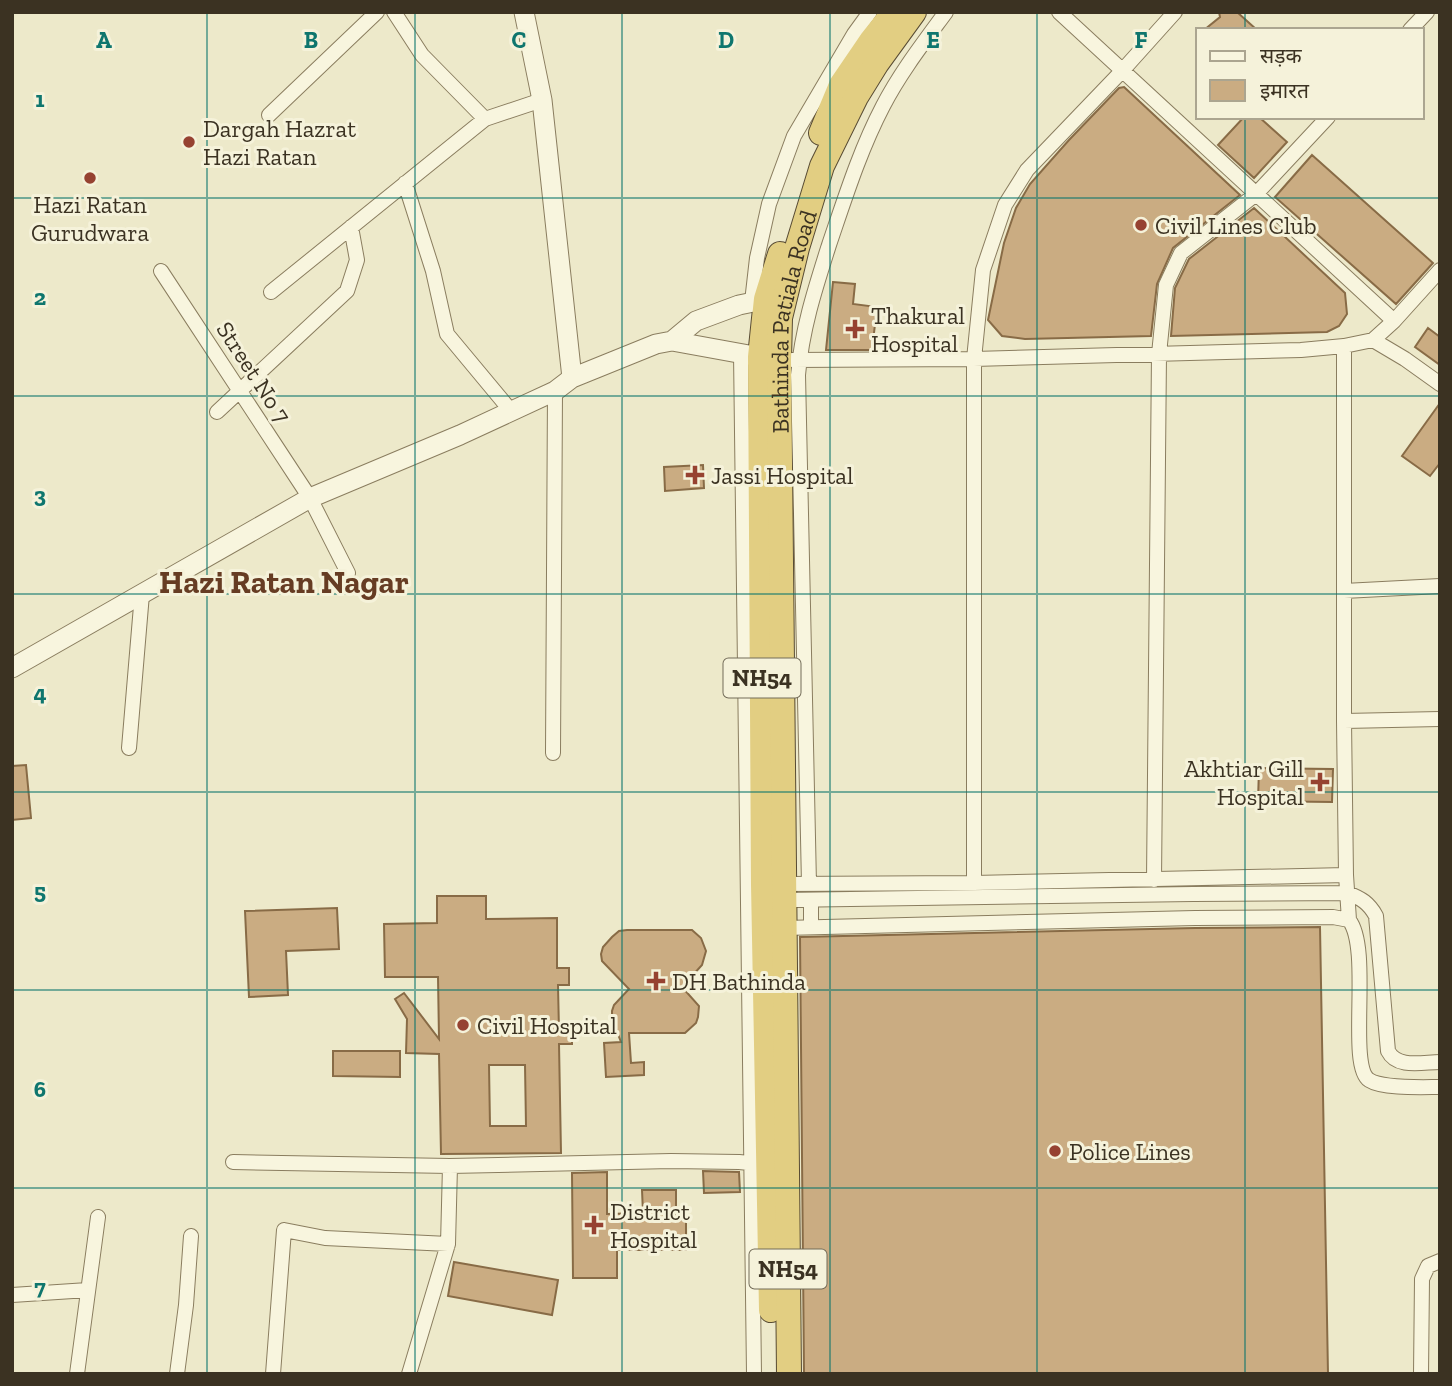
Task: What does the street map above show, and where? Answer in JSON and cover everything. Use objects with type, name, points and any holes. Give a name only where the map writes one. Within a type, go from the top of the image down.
[{"type":"highway","name":"NH54","points":[[772,1374],[760,1164],[770,357],[768,299],[808,161],[841,85],[894,12]]},
{"type":"highway","name":"Bathinda Patiala Road","points":[[768,299],[797,248],[822,166],[856,97],[914,12]]},
{"type":"highway","name":"Bathinda Patiala Road","points":[[770,357],[784,892],[789,1374]]},
{"type":"street","points":[[269,115],[377,12]]},
{"type":"street","points":[[394,12],[422,55],[485,119]]},
{"type":"street","points":[[524,12],[542,100],[572,378]]},
{"type":"street","points":[[672,341],[696,321],[739,305],[768,299],[757,258],[769,204],[794,136],[854,34],[870,12]]},
{"type":"street","points":[[770,357],[802,335],[856,165],[884,104],[946,12]]},
{"type":"street","points":[[1059,12],[1394,321]]},
{"type":"street","points":[[974,883],[974,359],[983,270],[1004,205],[1027,170],[1175,12]]},
{"type":"street","points":[[1412,28],[1427,12]]},
{"type":"street","points":[[271,292],[485,119],[542,100]]},
{"type":"street","points":[[1154,880],[1159,354],[1166,285],[1181,253],[1256,194],[1326,119]]},
{"type":"street","points":[[405,183],[433,271],[447,334],[512,411]]},
{"type":"street","points":[[217,412],[346,291],[357,260],[351,227]]},
{"type":"street","points":[[12,668],[310,498],[460,435],[555,391],[572,378],[656,344],[672,341],[770,357],[974,359],[1301,350],[1344,346],[1373,340],[1440,270]]},
{"type":"street","name":"Street No 7","points":[[161,271],[310,498],[348,573]]},
{"type":"street","points":[[1373,340],[1440,384]]},
{"type":"street","points":[[1344,346],[1344,721],[1349,920]]},
{"type":"street","points":[[770,357],[799,375],[809,884]]},
{"type":"street","points":[[554,753],[555,391]]},
{"type":"street","points":[[1344,591],[1440,586]]},
{"type":"street","points":[[129,748],[142,594]]},
{"type":"street","points":[[1344,721],[1440,719]]},
{"type":"street","points":[[784,892],[809,884],[1346,875]]},
{"type":"street","points":[[784,892],[811,900],[1347,894],[1370,904],[1376,916],[1388,1051],[1391,1057],[1399,1063],[1440,1062]]},
{"type":"street","points":[[811,900],[811,927]]},
{"type":"street","points":[[784,928],[1195,918],[1333,917],[1349,920],[1357,936],[1362,1070],[1368,1079],[1377,1083],[1400,1087],[1440,1087]]},
{"type":"street","points":[[233,1162],[450,1166],[671,1161],[760,1164],[754,1374]]},
{"type":"street","points":[[409,1374],[448,1244],[450,1166]]},
{"type":"street","points":[[77,1374],[98,1217]]},
{"type":"street","points":[[273,1374],[284,1230],[325,1238],[448,1244]]},
{"type":"street","points":[[177,1374],[191,1236]]},
{"type":"street","points":[[1421,1374],[1422,1279],[1427,1266],[1440,1261]]},
{"type":"street","points":[[12,1294],[88,1290]]},
{"type":"building","points":[[1219,12],[1237,12],[1255,28],[1206,28],[1220,17]]},
{"type":"building","name":"Civil Lines Club","points":[[1124,87],[1240,195],[1173,248],[1157,284],[1151,336],[1025,339],[1002,336],[988,320],[1004,243],[1016,208],[1030,184],[1069,140],[1119,88]]},
{"type":"building","points":[[1242,119],[1261,119],[1287,142],[1254,178],[1218,145]]},
{"type":"building","points":[[1312,155],[1433,263],[1396,304],[1275,197]]},
{"type":"building","points":[[1254,208],[1345,293],[1347,314],[1339,326],[1327,332],[1171,336],[1175,288],[1189,259]]},
{"type":"building","points":[[833,282],[855,284],[853,304],[877,307],[872,350],[826,350]]},
{"type":"building","points":[[1428,328],[1440,337],[1440,365],[1415,347]]},
{"type":"building","points":[[1440,403],[1440,463],[1430,476],[1402,456]]},
{"type":"building","points":[[703,465],[704,488],[665,491],[664,467]]},
{"type":"building","points":[[26,765],[31,818],[12,820],[12,766]]},
{"type":"building","points":[[1259,768],[1333,769],[1332,802],[1258,801]]},
{"type":"building","name":"Civil Hospital","points":[[437,896],[486,896],[486,919],[557,918],[557,968],[569,968],[569,985],[558,985],[559,1031],[572,1031],[572,1044],[559,1044],[561,1153],[441,1154],[439,1054],[406,1053],[407,1019],[395,999],[404,993],[439,1039],[438,977],[385,977],[384,924],[437,923]],"holes":[[[489,1065],[525,1065],[526,1126],[490,1126]]]},
{"type":"building","points":[[337,908],[339,949],[286,951],[288,995],[249,997],[245,911]]},
{"type":"building","name":"Police Lines","points":[[1320,927],[1328,1374],[804,1374],[800,937]]},
{"type":"building","points":[[692,930],[701,938],[706,951],[702,965],[682,987],[699,1006],[698,1017],[696,1023],[685,1033],[629,1033],[631,1063],[644,1062],[644,1075],[606,1077],[604,1043],[621,1042],[612,1019],[612,1011],[629,989],[602,961],[601,954],[603,947],[612,937],[619,931]]},
{"type":"building","points":[[333,1051],[400,1051],[400,1077],[333,1076]]},
{"type":"building","points":[[703,1171],[739,1172],[740,1192],[704,1193]]},
{"type":"building","points":[[607,1172],[607,1214],[643,1213],[642,1190],[676,1190],[676,1220],[686,1220],[686,1250],[617,1250],[617,1278],[573,1278],[572,1173]]},
{"type":"building","points":[[454,1262],[558,1280],[552,1315],[448,1296]]},
{"type":"place","name":"Dargah Hazrat Hazi Ratan","points":[[189,142]]},
{"type":"place","name":"Hazi Ratan Gurudwara","points":[[90,178]]},
{"type":"place","name":"Civil Lines Club","points":[[1141,225]]},
{"type":"place","name":"Thakural Hospital","points":[[855,329]]},
{"type":"place","name":"Jassi Hospital","points":[[695,475]]},
{"type":"place","name":"Akhtiar Gill Hospital","points":[[1320,782]]},
{"type":"place","name":"DH Bathinda","points":[[656,981]]},
{"type":"place","name":"Civil Hospital","points":[[463,1025]]},
{"type":"place","name":"Police Lines","points":[[1055,1151]]},
{"type":"place","name":"District Hospital","points":[[594,1225]]},
{"type":"district","name":"Hazi Ratan Nagar","points":[[284,582]]}]
